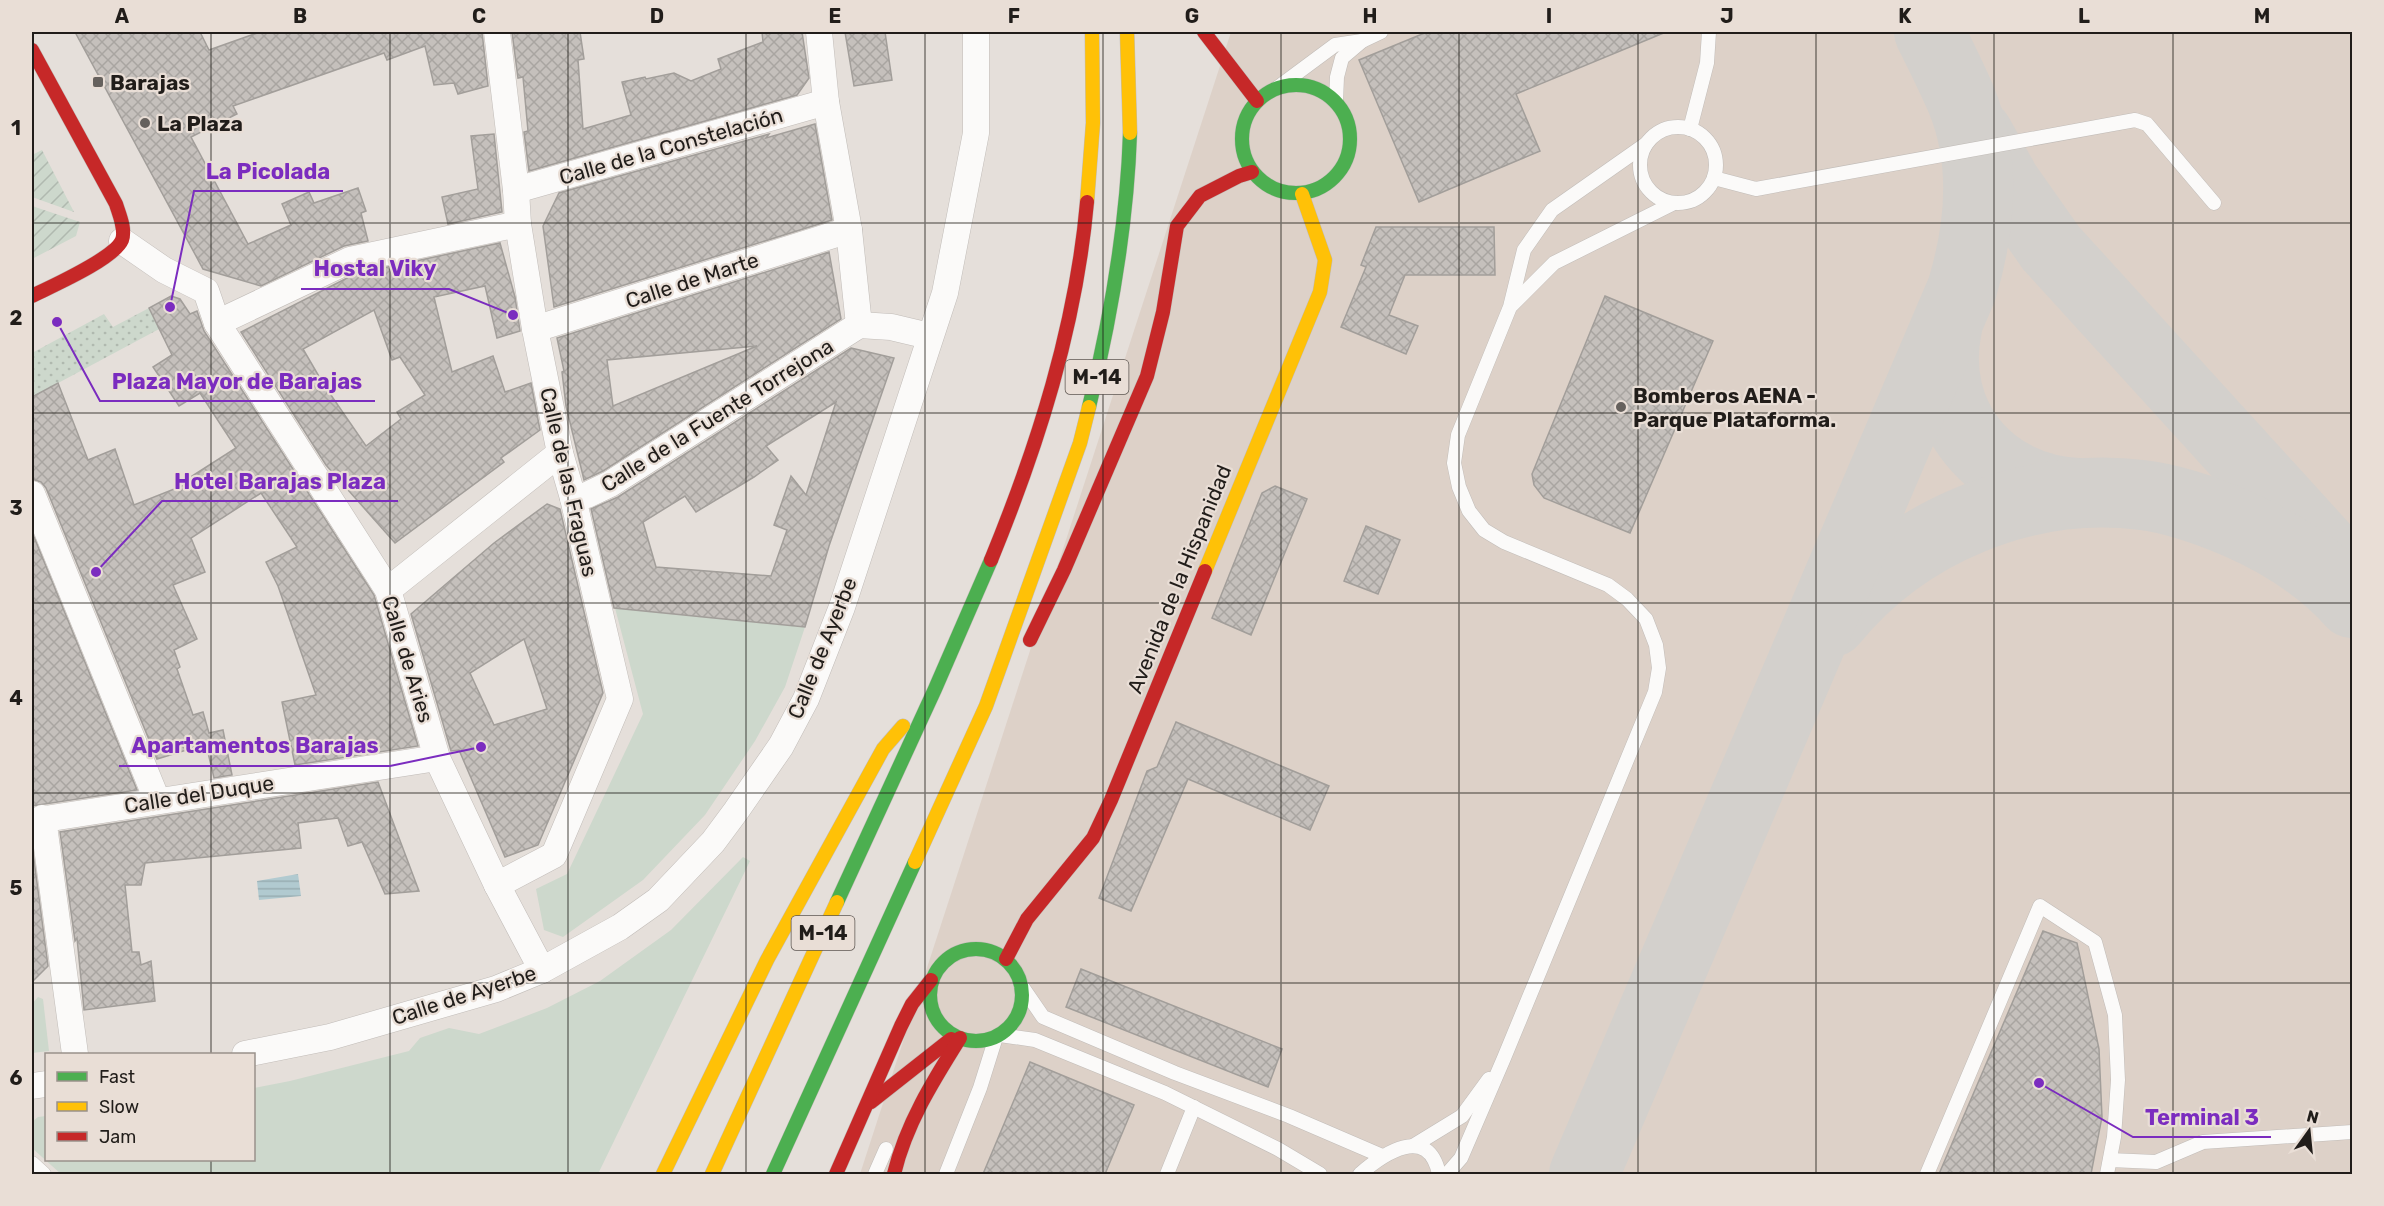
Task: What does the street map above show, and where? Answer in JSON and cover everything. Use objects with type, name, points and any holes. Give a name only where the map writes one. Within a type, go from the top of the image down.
[{"type":"main road","name":"M-14","points":[[712,1174],[934,691],[991,562],[1025,472],[1051,392],[1075,290],[1087,208],[1092,132],[1092,32]]},
{"type":"main road","name":"M-14","points":[[773,1174],[986,706],[1080,443],[1101,362],[1113,298],[1124,215],[1130,135],[1127,32]]},
{"type":"main road","points":[[1204,32],[1257,101]]},
{"type":"main road","points":[[32,50],[116,204],[122,224],[122,241],[111,255],[32,296]]},
{"type":"main road","points":[[1298,84],[1318,89],[1336,101],[1346,116],[1351,132],[1350,150],[1344,166],[1334,180],[1319,189],[1302,194],[1283,192],[1266,185],[1252,172],[1244,155],[1241,136],[1246,117],[1257,101],[1277,88],[1298,84]]},
{"type":"main road","points":[[986,706],[1019,659],[1064,570],[1124,434],[1147,376],[1163,312],[1177,226],[1200,196],[1239,176],[1252,172]]},
{"type":"main road","name":"Avenida de la Hispanidad","points":[[1006,959],[1027,920],[1093,838],[1111,800],[1320,292],[1325,260],[1302,194]]},
{"type":"main road","points":[[663,1174],[767,960],[883,750],[934,691]]},
{"type":"main road","points":[[836,1174],[901,1026],[912,1004],[932,980],[940,965],[954,953],[972,948],[990,951],[1006,959],[1016,970],[1021,985],[1023,999],[1019,1013],[1012,1025],[998,1036],[976,1041],[957,1037],[942,1026],[933,1012],[929,997],[932,980]]},
{"type":"main road","points":[[868,1104],[915,1073],[957,1037]]},
{"type":"main road","points":[[894,1174],[915,1073],[957,1037]]},
{"type":"street","name":"Calle de las Fraguas","points":[[497,32],[518,224],[535,329],[560,453],[573,498],[620,699],[555,855],[497,885]]},
{"type":"street","points":[[819,32],[826,102],[849,230],[859,325],[891,327],[929,336]]},
{"type":"street","name":"Calle de Ayerbe","points":[[250,1053],[341,1034],[496,989],[542,970],[620,927],[658,900],[713,843],[781,746],[806,699],[842,607],[929,336],[945,293],[976,133],[976,32]]},
{"type":"street","name":"Calle de la Constelación","points":[[516,190],[826,102]]},
{"type":"street","points":[[217,323],[350,260],[518,224]]},
{"type":"street","name":"Calle de Marte","points":[[535,329],[849,230]]},
{"type":"street","name":"Calle de Aries","points":[[122,241],[164,270],[206,291],[217,323],[388,590],[437,758],[497,885],[542,970]]},
{"type":"street","name":"Calle de la Fuente Torrejona","points":[[573,498],[587,495],[610,484],[859,325]]},
{"type":"street","points":[[388,590],[560,453]]},
{"type":"street","points":[[32,494],[157,800]]},
{"type":"street","name":"Calle del Duque","points":[[37,819],[437,758]]},
{"type":"street","points":[[37,819],[75,1053]]},
{"type":"lane","points":[[1277,88],[1335,45],[1362,40],[1381,32]]},
{"type":"lane","points":[[1690,129],[1707,63],[1710,32]]},
{"type":"lane","points":[[1336,101],[1337,77],[1342,58],[1362,40]]},
{"type":"lane","points":[[1714,178],[1756,189],[2135,120],[2147,123],[2214,203]]},
{"type":"lane","points":[[1447,1174],[1461,1158],[1504,1058],[1655,692],[1659,668],[1656,645],[1646,620],[1628,599],[1608,585],[1504,542],[1484,530],[1468,511],[1459,487],[1454,463],[1458,435],[1510,307],[1524,250],[1552,210],[1646,144],[1654,135],[1675,127],[1690,129],[1708,142],[1715,153],[1714,178],[1708,190],[1699,198],[1687,203],[1661,200],[1643,181],[1640,169],[1641,156],[1646,144]]},
{"type":"lane","points":[[1510,307],[1554,263],[1674,203]]},
{"type":"lane","points":[[1927,1174],[2040,906],[2095,942],[2115,1015],[2118,1080],[2114,1137],[2108,1167],[2156,1162],[2203,1142],[2352,1132]]},
{"type":"lane","points":[[1021,985],[1043,1017],[1382,1156]]},
{"type":"lane","points":[[875,1174],[915,1073],[901,1026]]},
{"type":"lane","points":[[946,1174],[998,1036],[1035,1040],[1166,1093],[1278,1149],[1320,1174]]},
{"type":"lane","points":[[1360,1174],[1396,1148],[1413,1146],[1462,1116],[1504,1058]]},
{"type":"lane","points":[[1167,1174],[1194,1107]]},
{"type":"lane","points":[[1413,1146],[1429,1154],[1439,1174]]},
{"type":"lane","points":[[32,1162],[45,1174]]},
{"type":"shaded area","points":[[1231,32],[2352,32],[2352,1174],[860,1174]]},
{"type":"shaded area","points":[[42,150],[74,212],[32,197],[32,155]]},
{"type":"shaded area","points":[[32,206],[80,222],[76,236],[32,259]]},
{"type":"shaded area","points":[[149,308],[161,328],[32,397],[32,353],[104,314],[113,327]]},
{"type":"shaded area","points":[[615,608],[805,627],[785,687],[755,741],[705,815],[643,880],[563,937],[544,930],[536,889],[567,874],[643,714]]},
{"type":"shaded area","points":[[743,857],[750,861],[598,1174],[61,1174],[46,1161],[255,1161],[255,1088],[409,1051],[420,1038],[449,1028],[479,1034],[547,1008],[600,981],[671,930]]},
{"type":"shaded area","points":[[38,997],[43,999],[49,1051],[32,1053],[32,1004]]},
{"type":"shaded area","points":[[45,1116],[45,1160],[32,1148],[32,1122],[38,1117]]},
{"type":"water","points":[[298,874],[301,896],[259,900],[257,881]]},
{"type":"building","points":[[75,32],[200,32],[209,50],[260,32],[482,32],[488,86],[458,94],[454,83],[434,85],[425,46],[387,60],[384,53],[233,106],[237,114],[191,137],[248,244],[291,225],[282,204],[309,192],[314,203],[358,188],[366,211],[361,213],[368,241],[344,246],[261,286],[203,269]]},
{"type":"building","points":[[512,32],[580,32],[584,59],[578,60],[583,129],[631,115],[622,82],[674,73],[691,81],[721,69],[718,59],[763,42],[762,32],[802,32],[809,78],[797,95],[529,171],[524,132],[528,131],[523,77],[518,78]]},
{"type":"building","points":[[845,32],[885,32],[892,80],[854,86]]},
{"type":"building","points":[[1427,32],[1666,32],[1516,94],[1540,151],[1419,202],[1359,60]]},
{"type":"building","points":[[815,124],[832,220],[554,307],[543,226],[559,193],[769,134],[766,138]]},
{"type":"building","points":[[494,134],[502,212],[448,224],[442,197],[478,189],[471,136]]},
{"type":"building","points":[[1376,227],[1494,227],[1495,275],[1405,275],[1389,315],[1418,326],[1406,354],[1341,327],[1366,267],[1361,265]]},
{"type":"building","points":[[500,243],[515,297],[520,331],[497,338],[485,286],[434,297],[452,372],[493,356],[505,392],[531,383],[540,430],[501,458],[504,462],[395,543],[326,465],[241,332],[355,274]],"holes":[[[374,310],[392,360],[400,357],[425,395],[397,412],[401,419],[366,446],[324,385],[303,349]]]},
{"type":"building","points":[[829,252],[841,319],[603,471],[584,480],[566,406],[562,372],[564,371],[557,338]],"holes":[[[757,346],[613,406],[607,360]]]},
{"type":"building","points":[[171,296],[180,299],[190,314],[197,311],[204,331],[374,595],[418,746],[295,765],[282,702],[316,695],[278,586],[266,562],[297,547],[261,493],[191,538],[205,572],[173,585],[197,639],[174,650],[180,667],[177,669],[193,715],[203,712],[209,733],[223,730],[232,775],[214,778],[206,744],[157,759],[46,488],[41,482],[32,479],[32,397],[58,383],[88,460],[115,449],[134,505],[192,482],[189,478],[236,448],[200,393],[179,406],[153,367],[172,355],[149,308]]},
{"type":"building","name":"Bomberos AENA - Parque Plataforma.","points":[[1605,296],[1713,341],[1630,533],[1544,498],[1534,485],[1532,474]]},
{"type":"building","points":[[851,348],[894,358],[829,546],[805,627],[614,608],[591,509],[618,497]],"holes":[[[836,402],[806,495],[791,476],[774,525],[787,530],[771,576],[656,567],[643,522],[685,496],[696,512],[754,477],[778,460],[766,446]]]},
{"type":"building","points":[[1275,486],[1307,499],[1251,635],[1212,618],[1262,493]]},
{"type":"building","points":[[547,504],[560,509],[603,693],[538,845],[505,857],[459,750],[451,751],[411,614],[494,543]],"holes":[[[524,639],[547,709],[494,725],[470,673]]]},
{"type":"building","points":[[1366,526],[1400,540],[1378,594],[1344,581]]},
{"type":"building","points":[[32,532],[137,790],[32,806]]},
{"type":"building","points":[[1176,722],[1329,786],[1310,830],[1188,779],[1131,911],[1099,898],[1147,771],[1157,767]]},
{"type":"building","points":[[378,782],[419,891],[385,894],[362,842],[348,846],[338,818],[298,823],[301,848],[145,863],[141,885],[125,885],[132,952],[139,952],[141,965],[151,961],[155,1001],[84,1010],[77,938],[75,941],[60,832]]},
{"type":"building","points":[[32,845],[48,966],[32,982]]},
{"type":"building","points":[[2043,931],[2077,943],[2099,1049],[2102,1117],[2091,1174],[1939,1174]]},
{"type":"building","points":[[1081,969],[1282,1049],[1268,1087],[1066,1007]]},
{"type":"building","points":[[1030,1062],[1134,1105],[1105,1174],[983,1174]]},
{"type":"taxiway","points":[[1584,1174],[1962,289],[1974,241],[1977,218],[1978,170],[1975,146],[1961,99],[1929,32]]},
{"type":"taxiway","points":[[1978,134],[2006,184],[2051,248],[2329,553]]},
{"type":"taxiway","points":[[1947,328],[1944,360],[1948,390],[1957,418],[1973,442],[1993,462],[2018,478],[2046,488],[2078,493]]},
{"type":"taxiway","points":[[1832,622],[1862,590],[1895,562],[1932,538],[1971,519],[2012,505],[2055,496],[2098,493],[2142,495],[2167,499],[2238,524],[2270,539],[2300,558],[2340,590],[2352,603]]},
{"type":"traffic: fast","points":[[1296,85],[1317,89],[1334,101],[1346,118],[1350,139],[1346,160],[1334,177],[1317,189],[1296,193],[1275,189],[1258,177],[1246,160],[1242,139],[1246,118],[1258,101],[1275,89],[1296,85]]},
{"type":"traffic: fast","points":[[1089,407],[1117,271],[1130,133]]},
{"type":"traffic: fast","points":[[837,902],[935,689],[991,560]]},
{"type":"traffic: fast","points":[[773,1174],[915,862]]},
{"type":"traffic: fast","points":[[976,949],[994,952],[1009,962],[1019,977],[1022,995],[1019,1013],[1009,1028],[994,1038],[976,1041],[958,1038],[943,1028],[933,1013],[930,995],[933,977],[943,962],[958,952],[976,949]]},
{"type":"traffic: slow","points":[[1087,202],[1093,123],[1092,32]]},
{"type":"traffic: slow","points":[[1127,32],[1130,133]]},
{"type":"traffic: slow","points":[[1205,571],[1320,292],[1325,260],[1302,194]]},
{"type":"traffic: slow","points":[[915,862],[986,706],[1080,443],[1089,407]]},
{"type":"traffic: slow","points":[[663,1174],[767,960],[883,749],[903,726]]},
{"type":"traffic: slow","points":[[712,1174],[837,902]]},
{"type":"traffic: jam","points":[[1204,32],[1257,101]]},
{"type":"traffic: jam","points":[[32,50],[116,204],[123,231],[122,240],[107,255],[82,271],[32,296]]},
{"type":"traffic: jam","points":[[1030,640],[1064,570],[1147,376],[1163,312],[1177,226],[1200,196],[1239,176],[1252,172]]},
{"type":"traffic: jam","points":[[991,560],[1024,473],[1052,384],[1074,294],[1087,202]]},
{"type":"traffic: jam","points":[[1006,959],[1027,919],[1093,838],[1111,800],[1205,571]]},
{"type":"traffic: jam","points":[[836,1174],[901,1026],[912,1004],[931,980]]},
{"type":"traffic: jam","points":[[894,1174],[913,1120],[960,1038]]},
{"type":"traffic: jam","points":[[871,1102],[951,1039]]},
{"type":"place","name":"Barajas","points":[[98,82]]},
{"type":"place","name":"La Plaza","points":[[145,123]]},
{"type":"place","name":"La Picolada","points":[[170,307]]},
{"type":"place","name":"Hostal Viky","points":[[513,315]]},
{"type":"place","name":"Plaza Mayor de Barajas","points":[[57,322]]},
{"type":"place","name":"Bomberos AENA - Parque Plataforma.","points":[[1621,407]]},
{"type":"place","name":"Hotel Barajas Plaza","points":[[96,572]]},
{"type":"place","name":"Apartamentos Barajas","points":[[481,747]]},
{"type":"place","name":"Terminal 3","points":[[2039,1083]]}]
